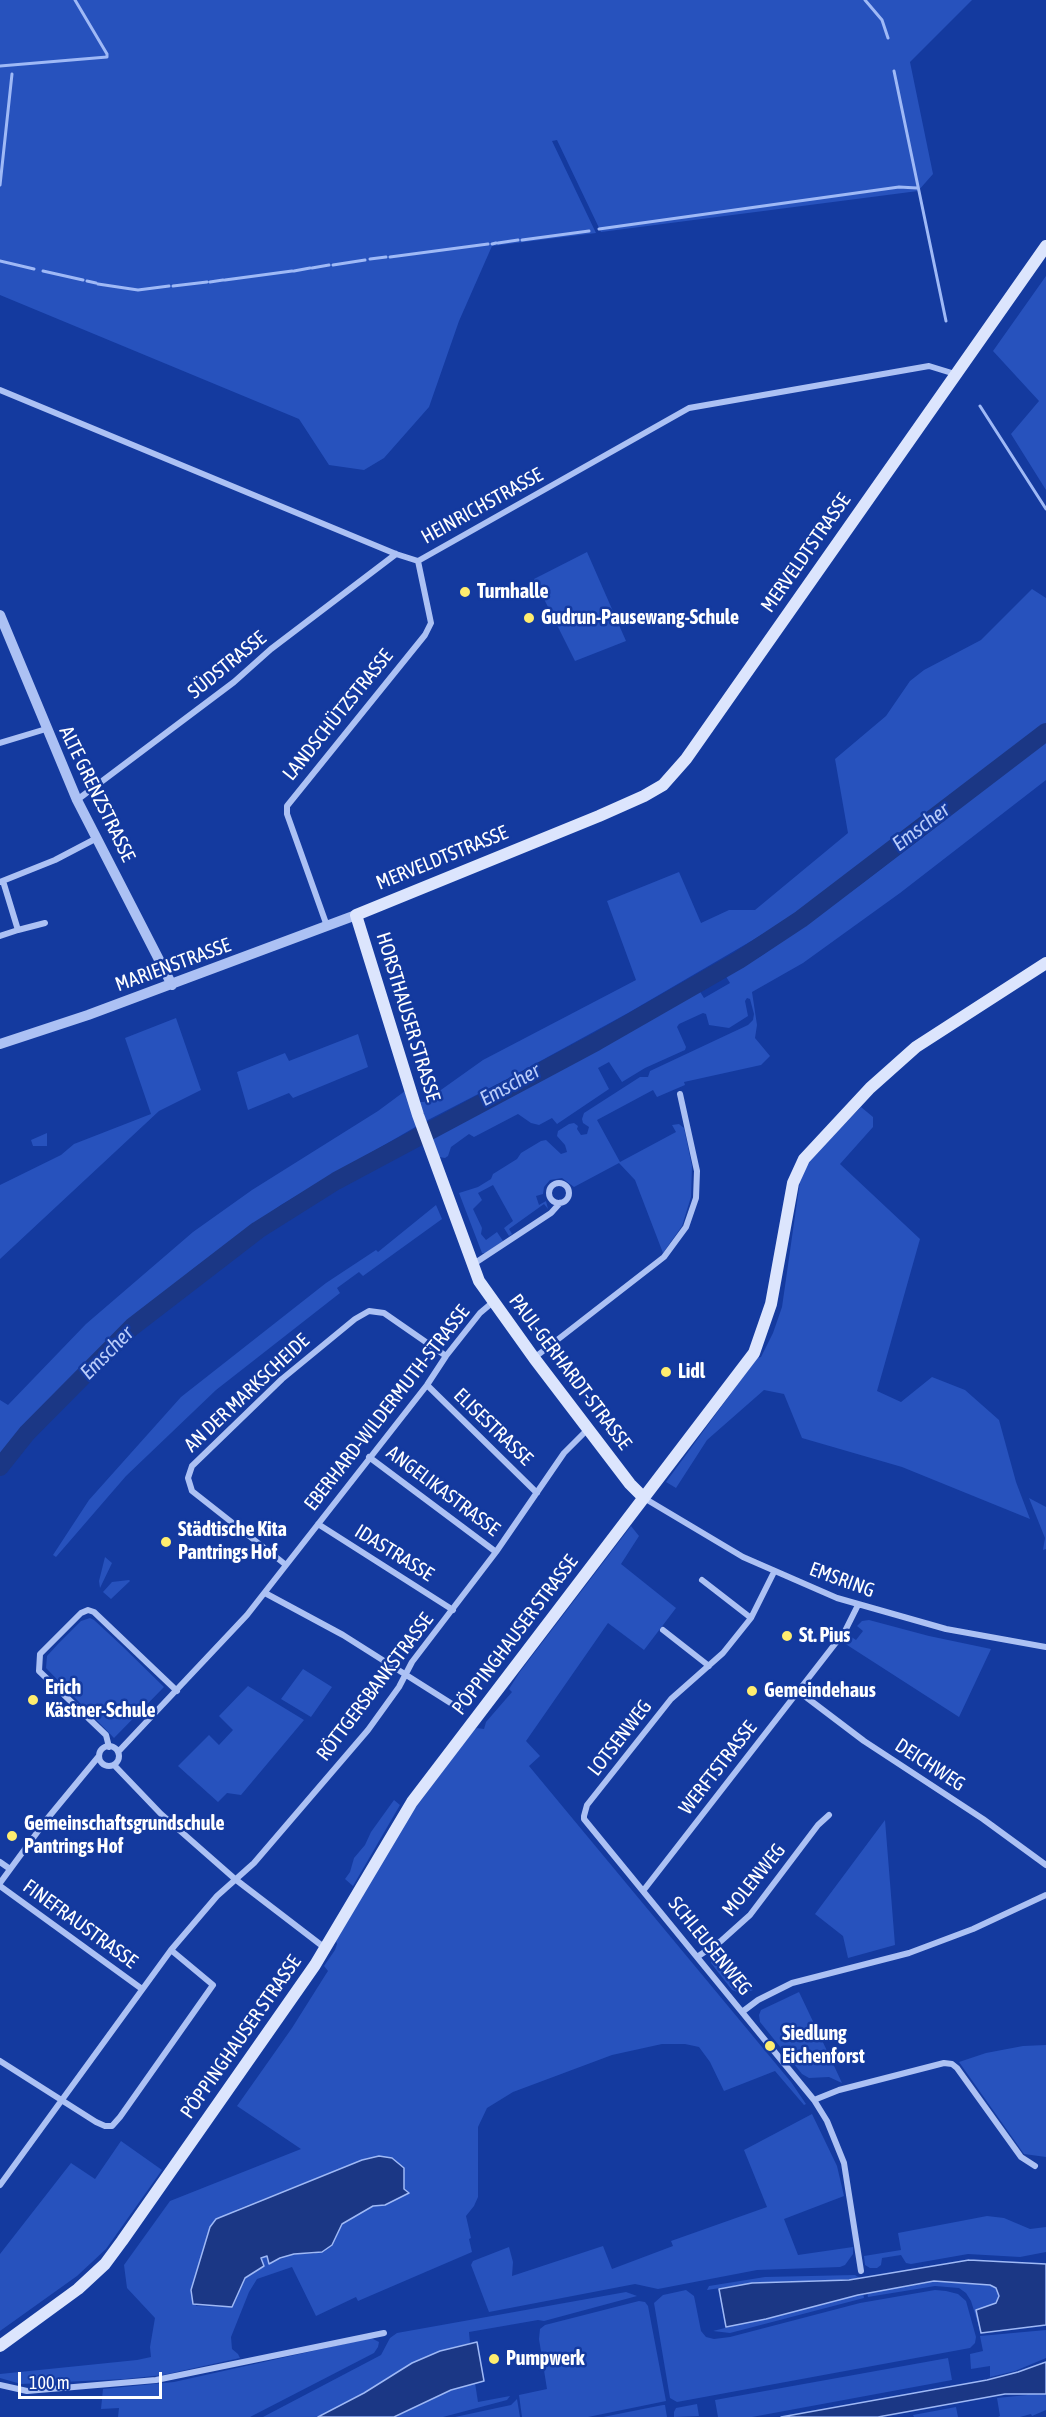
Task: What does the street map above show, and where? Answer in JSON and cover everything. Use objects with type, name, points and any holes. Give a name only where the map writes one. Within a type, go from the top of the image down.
[{"type":"main road","name":"MERVELDTSTRASSE","points":[[356,915],[599,816],[663,785],[686,759],[1046,246]]},
{"type":"main road","name":"HORSTHAUSER STRASSE","points":[[356,915],[424,1131]]},
{"type":"main road","name":"PÖPPINGHAUSER STRASSE","points":[[0,2346],[78,2289],[105,2264],[290,2002],[412,1802],[754,1353],[771,1304],[793,1183],[804,1159],[870,1088],[916,1047],[1046,963]]},
{"type":"main road","name":"PAUL-GERHARDT-STRASSE","points":[[424,1131],[472,1265],[493,1302],[630,1484],[644,1498]]},
{"type":"street","name":"HEINRICHSTRASSE","points":[[0,390],[396,554],[418,561],[689,408],[929,366],[955,374]]},
{"type":"street","name":"SÜDSTRASSE","points":[[77,800],[222,691],[271,649],[396,554]]},
{"type":"street","name":"LANDSCHÜTZSTRASSE","points":[[327,926],[287,814],[287,806],[425,635],[431,623],[418,561]]},
{"type":"street","name":"ALTE GRENZSTRASSE","points":[[0,615],[77,800],[172,985]]},
{"type":"street","points":[[0,743],[46,729]]},
{"type":"street","points":[[18,930],[2,881],[55,860],[97,838]]},
{"type":"street","name":"MARIENSTRASSE","points":[[0,1044],[172,985],[356,915]]},
{"type":"street","points":[[0,936],[45,923]]},
{"type":"street","points":[[534,1358],[664,1257],[686,1227],[696,1198],[697,1171],[680,1094]]},
{"type":"street","points":[[472,1265],[551,1213],[560,1203]]},
{"type":"street","name":"EBERHARD-WILDERMUTH-STRASSE","points":[[118,1752],[177,1691],[265,1593],[427,1385],[446,1356],[480,1313],[493,1302]]},
{"type":"street","name":"AN DER MARKSCHEIDE","points":[[286,1565],[192,1491],[188,1478],[192,1466],[282,1379],[355,1318],[369,1311],[384,1312],[446,1356]]},
{"type":"street","name":"ELISESTRASSE","points":[[427,1385],[537,1493]]},
{"type":"street","name":"RÖTTGERSBANKSTRASSE","points":[[0,2185],[171,1950],[235,1879],[254,1863],[368,1730],[399,1687],[406,1673],[496,1552],[564,1453],[588,1429]]},
{"type":"street","name":"ANGELIKASTRASSE","points":[[369,1457],[496,1552]]},
{"type":"street","name":"EMSRING","points":[[644,1498],[708,1537],[774,1572],[858,1605],[946,1629],[1046,1647]]},
{"type":"street","name":"IDASTRASSE","points":[[318,1524],[453,1610]]},
{"type":"street","name":"LOTSENWEG","points":[[584,1812],[684,1686],[723,1653],[751,1618],[774,1572]]},
{"type":"street","points":[[702,1580],[751,1618]]},
{"type":"street","points":[[265,1593],[343,1635],[460,1709]]},
{"type":"street","name":"WERFTSTRASSE","points":[[643,1891],[844,1631],[858,1605]]},
{"type":"street","points":[[99,1756],[104,1765],[114,1765],[119,1760],[118,1752],[109,1746],[106,1735],[39,1671],[40,1654],[81,1613],[88,1610],[94,1612],[177,1691]]},
{"type":"street","points":[[663,1630],[709,1666]]},
{"type":"street","name":"DEICHWEG","points":[[798,1691],[864,1741],[983,1819],[1046,1865]]},
{"type":"street","points":[[0,1885],[53,1811],[101,1751],[109,1746]]},
{"type":"street","points":[[114,1765],[161,1814],[235,1879],[325,1948]]},
{"type":"street","name":"SCHLEUSENWEG","points":[[584,1812],[584,1819],[814,2100],[827,2121],[844,2163],[861,2271]]},
{"type":"street","name":"MOLENWEG","points":[[697,1957],[729,1935],[750,1915],[818,1825],[829,1815]]},
{"type":"street","points":[[0,1862],[10,1869]]},
{"type":"street","name":"FINEFRAUSTRASSE","points":[[0,1885],[142,1989]]},
{"type":"street","points":[[742,2012],[758,2000],[792,1983],[909,1953],[973,1929],[1046,1895]]},
{"type":"street","points":[[0,2061],[96,2122],[109,2126],[116,2123],[213,1985],[171,1950]]},
{"type":"street","points":[[814,2100],[839,2090],[944,2063],[952,2064],[1021,2157],[1035,2166]]},
{"type":"street","points":[[0,2385],[27,2391],[156,2380],[384,2332]]},
{"type":"shaded area","points":[[0,0],[972,0],[910,62],[933,174],[918,191],[601,232],[557,140],[552,141],[596,233],[492,246],[459,321],[429,407],[384,458],[364,470],[329,465],[299,419],[0,295]]},
{"type":"shaded area","points":[[1046,276],[1046,490],[1011,434],[1039,401],[993,351]]},
{"type":"shaded area","points":[[587,552],[626,641],[575,661],[534,579]]},
{"type":"shaded area","points":[[1032,589],[1046,598],[1046,725],[782,923],[628,1013],[426,1121],[420,1102],[424,1102],[483,1060],[636,980],[607,901],[679,872],[701,923],[729,910],[755,910],[848,833],[835,759],[886,716],[910,681],[924,670],[981,640]]},
{"type":"shaded area","points":[[1046,741],[1046,780],[900,893],[803,963],[752,992],[757,1025],[755,1038],[770,1056],[761,1065],[684,1082],[685,1085],[657,1097],[653,1090],[597,1120],[620,1162],[676,1132],[672,1125],[679,1124],[684,1128],[692,1166],[691,1197],[682,1226],[663,1253],[635,1180],[619,1163],[574,1187],[562,1178],[550,1180],[544,1187],[543,1194],[536,1196],[539,1205],[546,1201],[548,1209],[544,1204],[509,1229],[512,1234],[509,1236],[504,1228],[513,1221],[493,1185],[478,1193],[482,1200],[473,1209],[482,1228],[481,1234],[486,1240],[497,1232],[503,1241],[486,1253],[482,1253],[459,1193],[478,1187],[491,1179],[493,1174],[541,1141],[546,1140],[561,1154],[567,1152],[565,1145],[557,1136],[558,1131],[574,1123],[578,1126],[577,1129],[581,1135],[587,1134],[589,1127],[583,1123],[584,1113],[640,1077],[648,1077],[650,1071],[748,1025],[753,1020],[754,1014],[750,999],[747,998],[745,1001],[748,1016],[729,1028],[709,1025],[706,1014],[703,1013],[679,1024],[677,1027],[686,1047],[685,1050],[645,1068],[622,1082],[609,1062],[598,1068],[609,1089],[557,1124],[552,1118],[539,1125],[531,1123],[518,1114],[474,1137],[469,1134],[451,1147],[445,1158],[439,1157],[431,1135],[699,990],[704,998],[730,983],[725,975],[761,956],[864,882]]},
{"type":"shaded area","points":[[176,1018],[201,1090],[159,1111],[0,1259],[0,1185],[61,1155],[74,1144],[151,1114],[125,1038]]},
{"type":"shaded area","points":[[358,1034],[368,1067],[293,1098],[289,1093],[248,1110],[237,1072],[285,1053],[289,1061]]},
{"type":"shaded area","points":[[405,1091],[417,1126],[281,1205],[193,1269],[115,1336],[0,1455],[0,1400],[8,1405],[86,1324],[193,1232],[252,1190],[378,1111]]},
{"type":"shaded area","points":[[861,1107],[873,1117],[873,1127],[840,1164],[920,1239],[877,1391],[901,1402],[932,1377],[965,1390],[999,1420],[1016,1482],[1030,1519],[902,1467],[802,1438],[784,1394],[764,1390],[707,1440],[676,1488],[666,1482],[757,1358],[761,1357],[782,1307],[801,1174],[806,1164]]},
{"type":"shaded area","points":[[47,1133],[47,1146],[33,1146],[31,1140]]},
{"type":"shaded area","points":[[436,1205],[442,1219],[363,1276],[359,1272],[337,1288],[340,1293],[216,1390],[126,1476],[56,1557],[53,1555],[89,1500],[181,1397],[326,1283],[376,1250],[378,1252]]},
{"type":"shaded area","points":[[1029,1498],[1046,1507],[1046,1549],[1043,1550],[1045,1538]]},
{"type":"shaded area","points":[[631,1526],[639,1536],[621,1564],[676,1608],[644,1650],[608,1623],[526,1741],[540,1756],[529,1766],[791,2082],[806,2104],[804,2105],[775,2071],[724,2091],[710,2062],[699,2047],[685,2044],[662,2044],[612,2055],[513,2092],[487,2108],[478,2127],[478,2197],[466,2216],[472,2252],[358,2301],[356,2297],[316,2316],[292,2267],[257,2279],[249,2292],[231,2337],[232,2349],[240,2358],[163,2375],[125,2379],[21,2384],[0,2378],[0,2374],[151,2357],[150,2347],[155,2318],[127,2288],[124,2265],[170,2201],[301,2149],[237,2106],[292,2028],[328,1971],[324,1966],[335,1950],[336,1941],[410,1815],[473,1731],[477,1728],[484,1729],[486,1722],[512,1692],[509,1689]],"holes":[[[379,2156],[404,2186],[404,2190],[409,2193],[389,2203],[373,2206],[342,2224],[332,2245],[324,2250],[313,2254],[294,2254],[270,2263],[268,2256],[261,2258],[264,2266],[245,2278],[232,2307],[196,2306],[191,2290],[213,2222],[238,2209],[362,2160]]]},
{"type":"shaded area","points":[[105,1557],[112,1563],[100,1588],[99,1581]]},
{"type":"shaded area","points":[[129,1580],[111,1599],[103,1592],[112,1582]]},
{"type":"shaded area","points":[[90,1618],[164,1687],[114,1738],[46,1668],[47,1656],[81,1621]]},
{"type":"shaded area","points":[[869,1620],[991,1649],[959,1717],[844,1643],[850,1636],[856,1640],[863,1631],[857,1626],[862,1621]]},
{"type":"shaded area","points":[[303,1669],[332,1687],[311,1717],[281,1699]]},
{"type":"shaded area","points":[[248,1686],[304,1720],[241,1795],[227,1793],[218,1802],[178,1766],[209,1735],[219,1745],[233,1730],[219,1716]]},
{"type":"shaded area","points":[[394,1800],[400,1805],[353,1886],[345,1879],[350,1872],[354,1858]]},
{"type":"shaded area","points":[[885,1820],[895,1945],[848,1958],[843,1936],[815,1914]]},
{"type":"shaded area","points":[[716,1949],[728,1956],[723,1962],[736,1972],[734,1975],[753,1990],[743,1994],[732,1990],[711,1963],[712,1954]]},
{"type":"shaded area","points":[[799,1992],[842,2083],[829,2077],[809,2078],[802,2074],[760,2022],[761,2010]]},
{"type":"shaded area","points":[[1046,2045],[1046,2157],[1024,2154],[959,2062],[986,2053],[1023,2046]]},
{"type":"shaded area","points":[[812,2114],[837,2166],[844,2196],[784,2219],[798,2255],[853,2247],[853,2254],[845,2265],[757,2270],[658,2289],[635,2284],[489,2312],[471,2265],[473,2261],[509,2247],[513,2262],[512,2276],[603,2246],[612,2269],[673,2246],[671,2241],[767,2207],[744,2150]]},
{"type":"shaded area","points":[[121,2141],[162,2170],[106,2249],[77,2276],[0,2331],[0,2254],[71,2163],[95,2179]]},
{"type":"shaded area","points":[[379,2156],[392,2158],[404,2168],[404,2189],[409,2193],[385,2205],[373,2206],[342,2224],[332,2245],[322,2252],[294,2254],[269,2264],[267,2256],[261,2258],[264,2266],[245,2278],[232,2307],[193,2304],[191,2290],[210,2227],[216,2219],[362,2160]]},
{"type":"shaded area","points":[[987,2216],[1004,2218],[1030,2229],[1046,2227],[1046,2252],[1020,2257],[968,2254],[911,2264],[906,2263],[901,2255],[882,2258],[881,2265],[877,2268],[865,2265],[864,2256],[901,2250],[898,2233]]},
{"type":"shaded area","points":[[969,2260],[1046,2264],[1046,2325],[981,2333],[976,2310],[996,2303],[999,2296],[996,2288],[990,2285],[934,2281],[858,2295],[726,2327],[719,2289],[752,2283],[849,2280]]},
{"type":"shaded area","points":[[855,2275],[861,2279],[752,2283],[707,2290],[709,2286],[765,2277]]},
{"type":"shaded area","points":[[934,2281],[990,2285],[996,2288],[999,2296],[995,2304],[976,2310],[981,2333],[971,2301],[959,2288],[935,2286],[868,2297],[867,2293]]},
{"type":"shaded area","points":[[686,2290],[694,2296],[701,2331],[706,2337],[714,2339],[730,2337],[860,2303],[935,2290],[946,2291],[958,2294],[966,2301],[976,2337],[975,2343],[970,2348],[677,2402],[670,2398],[654,2303],[663,2295]]},
{"type":"shaded area","points":[[626,2292],[637,2296],[544,2321],[538,2320],[469,2332],[470,2343],[440,2351],[412,2363],[364,2393],[318,2417],[263,2417],[381,2355],[390,2338],[397,2333]]},
{"type":"shaded area","points":[[863,2293],[864,2298],[730,2333],[713,2331]]},
{"type":"shaded area","points":[[639,2301],[645,2302],[648,2306],[666,2401],[588,2417],[522,2417],[519,2395],[547,2389],[539,2339],[540,2329],[545,2325]]},
{"type":"shaded area","points":[[1046,2330],[1046,2358],[1015,2371],[990,2377],[990,2366],[971,2369],[970,2354],[983,2351],[980,2336]]},
{"type":"shaded area","points":[[371,2338],[379,2342],[374,2353],[250,2417],[118,2417],[119,2408],[101,2409],[103,2389],[174,2382]]},
{"type":"shaded area","points":[[477,2342],[484,2381],[451,2390],[394,2417],[318,2417],[364,2393],[412,2363],[440,2351]]},
{"type":"shaded area","points":[[948,2358],[952,2380],[752,2417],[718,2417],[715,2400]]},
{"type":"shaded area","points":[[1046,2362],[1046,2394],[1005,2394],[878,2417],[781,2417],[987,2380]]},
{"type":"shaded area","points":[[475,2383],[478,2402],[510,2396],[507,2400],[443,2417],[394,2417],[451,2390]]},
{"type":"shaded area","points":[[1028,2393],[1046,2394],[1046,2410],[1032,2416],[1031,2414],[1020,2417],[998,2417],[1000,2416],[997,2398],[1027,2395]]},
{"type":"shaded area","points":[[517,2399],[520,2417],[455,2417],[511,2405]]},
{"type":"shaded area","points":[[697,2404],[699,2416],[674,2417],[676,2408]]},
{"type":"shaded area","points":[[663,2405],[665,2405],[667,2417],[603,2417]]},
{"type":"shaded area","points":[[956,2407],[958,2417],[914,2417],[913,2415]]},
{"type":"waterway","points":[[0,66],[107,57],[75,0]]},
{"type":"waterway","points":[[865,0],[882,20],[888,38]]},
{"type":"waterway","points":[[894,71],[946,321]]},
{"type":"waterway","points":[[0,185],[12,74]]},
{"type":"waterway","points":[[599,229],[899,187],[917,188]]},
{"type":"waterway","points":[[522,240],[589,231]]},
{"type":"waterway","points":[[498,243],[518,240]]},
{"type":"waterway","points":[[492,244],[496,243]]},
{"type":"waterway","points":[[390,257],[488,244]]},
{"type":"waterway","points":[[370,259],[386,257]]},
{"type":"waterway","points":[[333,265],[365,260]]},
{"type":"waterway","points":[[0,261],[34,269]]},
{"type":"waterway","points":[[312,268],[329,265]]},
{"type":"waterway","points":[[294,271],[310,268]]},
{"type":"waterway","points":[[43,271],[83,280]]},
{"type":"waterway","points":[[225,280],[292,271]]},
{"type":"waterway","points":[[210,282],[223,280]]},
{"type":"waterway","points":[[87,281],[96,283]]},
{"type":"waterway","points":[[173,286],[207,282]]},
{"type":"waterway","points":[[98,284],[138,290],[169,286]]},
{"type":"waterway","points":[[980,406],[1046,509]]},
{"type":"waterway","name":"Emscher","points":[[0,1467],[27,1433],[132,1327],[258,1230],[336,1181],[596,1042],[739,960],[801,919],[1046,732]]},
{"type":"place","name":"Turnhalle","points":[[465,592]]},
{"type":"place","name":"Gudrun-Pausewang-Schule","points":[[529,618]]},
{"type":"place","name":"Lidl","points":[[666,1372]]},
{"type":"place","name":"Städtische Kita Pantrings Hof","points":[[166,1542]]},
{"type":"place","name":"St. Pius","points":[[787,1636]]},
{"type":"place","name":"Gemeindehaus","points":[[752,1691]]},
{"type":"place","name":"Erich Kästner-Schule","points":[[33,1700]]},
{"type":"place","name":"Gemeinschaftsgrundschule Pantrings Hof","points":[[12,1836]]},
{"type":"place","name":"Siedlung Eichenforst","points":[[770,2046]]},
{"type":"place","name":"Pumpwerk","points":[[494,2359]]}]
